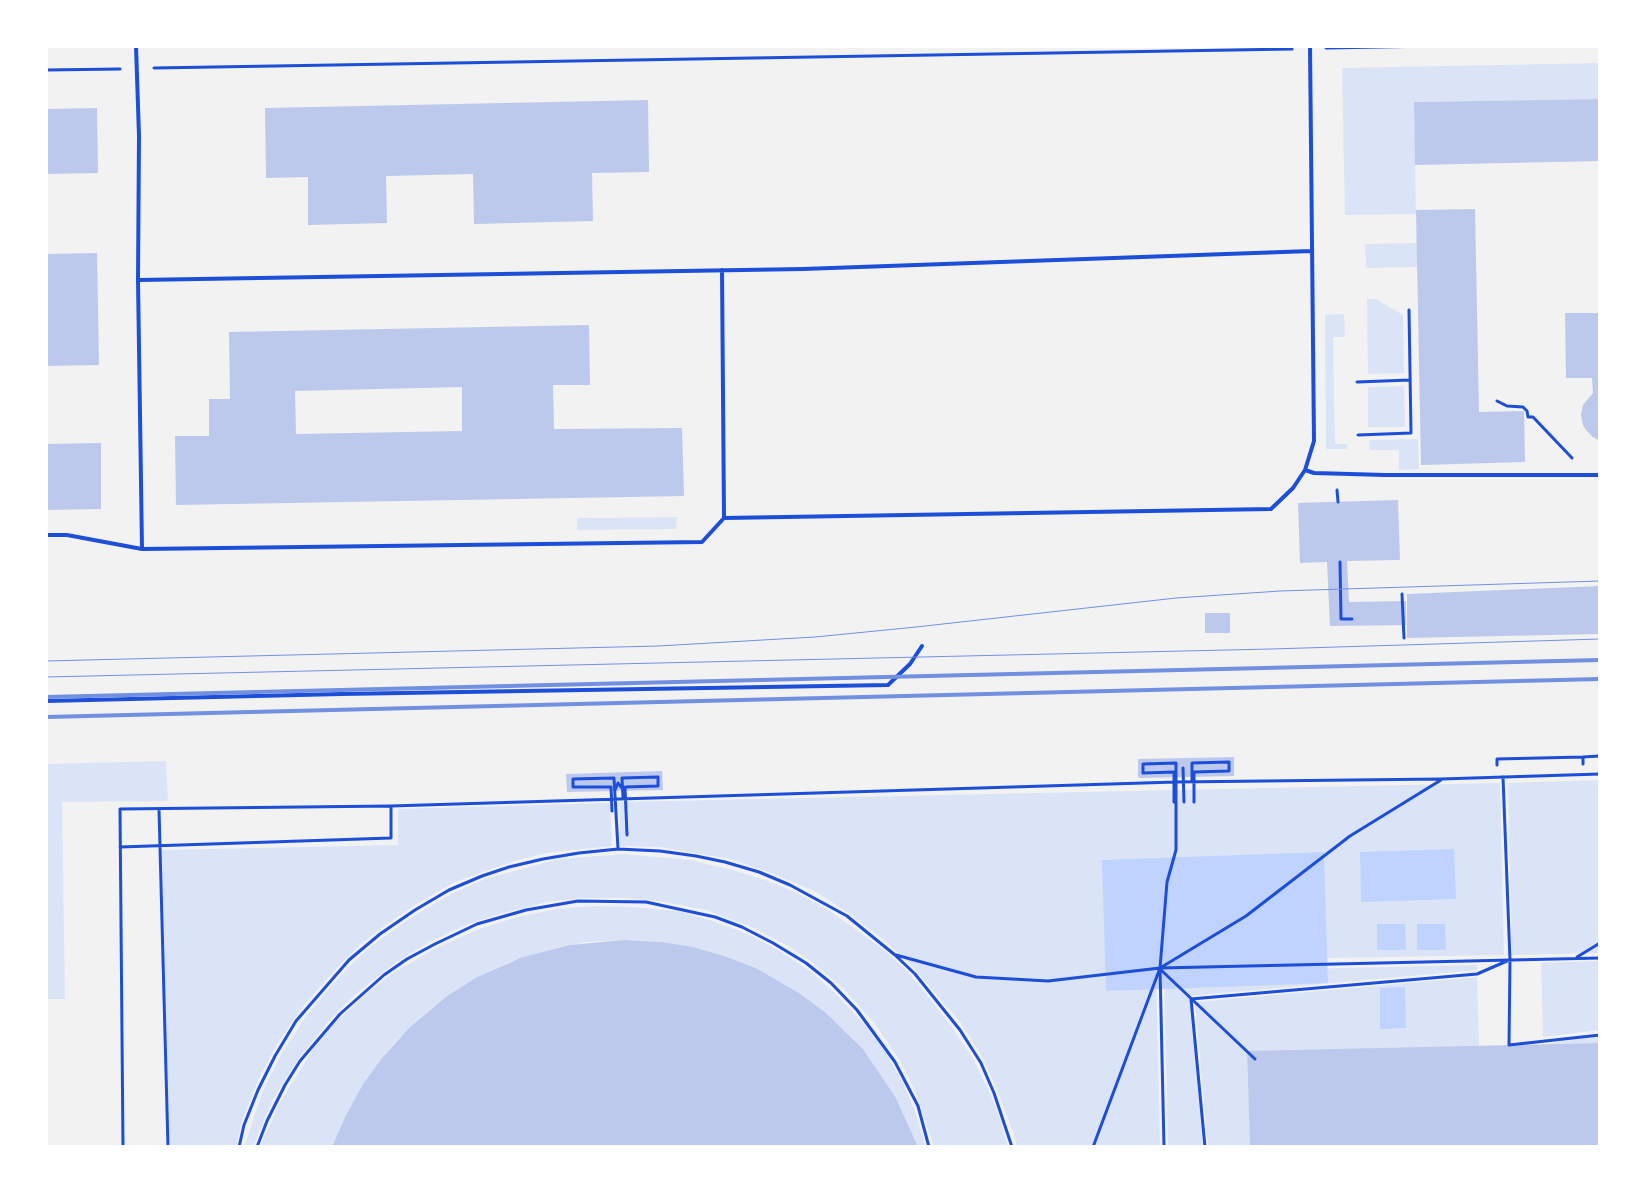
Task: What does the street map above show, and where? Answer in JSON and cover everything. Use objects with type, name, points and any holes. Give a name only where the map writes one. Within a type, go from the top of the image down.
[{"type":"lane","points":[[136,46],[139,136],[138,280],[142,548]]},
{"type":"lane","points":[[724,518],[1271,509],[1293,488],[1305,470],[1314,440],[1310,47]]},
{"type":"lane","points":[[138,280],[803,269],[1312,251]]},
{"type":"lane","points":[[46,535],[67,535],[142,548],[702,542],[724,518],[722,270]]},
{"type":"lane","points":[[1305,470],[1385,475],[1600,475]]},
{"type":"lane","points":[[46,702],[341,694],[888,685],[910,664],[922,646]]},
{"type":"path","points":[[176,68],[1433,46]]},
{"type":"path","points":[[46,70],[102,69]]},
{"type":"path","points":[[1358,435],[1411,433],[1409,310]]},
{"type":"path","points":[[1357,382],[1410,380]]},
{"type":"path","points":[[1497,401],[1507,406],[1523,407],[1527,411],[1528,417],[1533,417],[1588,475]]},
{"type":"path","points":[[1340,562],[1342,619],[1352,619]]},
{"type":"path","points":[[1402,594],[1404,638]]},
{"type":"path","points":[[1497,766],[1497,759],[1600,756]]},
{"type":"path","points":[[1582,757],[1583,764]]},
{"type":"path","points":[[1192,782],[1192,763],[1229,762],[1229,771],[1194,772],[1194,802]]},
{"type":"path","points":[[1164,1147],[1160,968],[1167,882],[1176,850],[1176,763],[1143,764],[1143,774],[1174,772],[1174,802]]},
{"type":"path","points":[[1176,780],[1183,768],[1184,802]]},
{"type":"path","points":[[123,1147],[120,809],[391,806],[1176,780],[1192,782],[1441,779],[1600,774]]},
{"type":"path","points":[[623,798],[622,778],[658,777],[658,786],[625,787],[627,834]]},
{"type":"path","points":[[1503,777],[1510,960],[1509,1045],[1600,1034]]},
{"type":"path","points":[[612,811],[611,787],[573,788],[572,779],[614,778],[618,849]]},
{"type":"path","points":[[1093,1147],[1160,968],[1246,916],[1350,836],[1441,779]]},
{"type":"path","points":[[614,791],[618,783],[625,791]]},
{"type":"path","points":[[120,847],[391,838],[391,806]]},
{"type":"path","points":[[159,809],[168,1147]]},
{"type":"path","points":[[239,1147],[244,1125],[258,1090],[275,1056],[296,1021],[349,960],[380,934],[449,890],[482,876],[543,858],[618,849],[660,851],[696,856],[759,872],[790,885],[847,916],[916,974],[960,1030],[981,1064],[994,1093],[1012,1147]]},
{"type":"path","points":[[257,1147],[270,1114],[285,1084],[300,1061],[340,1014],[384,976],[407,959],[478,924],[526,910],[578,901],[646,902],[715,917],[742,927],[806,963],[831,983],[857,1010],[895,1062],[918,1106],[929,1147]]},
{"type":"path","points":[[1575,958],[1600,943]]},
{"type":"path","points":[[895,955],[976,977],[1048,981],[1160,968],[1600,958]]},
{"type":"path","points":[[1191,999],[1477,974],[1510,960]]},
{"type":"path","points":[[1160,968],[1255,1059]]},
{"type":"path","points":[[1191,999],[1205,1147]]},
{"type":"shaded area","points":[[1600,63],[1600,99],[1414,102],[1416,214],[1345,215],[1342,68]]},
{"type":"shaded area","points":[[1417,243],[1417,267],[1366,268],[1365,244]]},
{"type":"shaded area","points":[[1367,299],[1376,299],[1403,315],[1404,373],[1368,374]]},
{"type":"shaded area","points":[[1344,314],[1345,337],[1333,337],[1334,401],[1335,444],[1347,444],[1347,449],[1326,449],[1325,315]]},
{"type":"shaded area","points":[[1404,386],[1405,427],[1368,427],[1368,387]]},
{"type":"shaded area","points":[[1418,439],[1419,469],[1399,470],[1399,450],[1370,450],[1369,440]]},
{"type":"shaded area","points":[[677,517],[676,529],[577,530],[577,518]]},
{"type":"shaded area","points":[[166,761],[168,801],[62,802],[65,999],[46,999],[46,764]]},
{"type":"shaded area","points":[[1600,780],[1600,953],[1512,955],[1508,783]]},
{"type":"shaded area","points":[[1500,783],[1504,955],[1329,958],[1156,964],[1160,1147],[1017,1147],[996,1087],[981,1055],[961,1023],[910,964],[885,941],[850,914],[816,892],[774,874],[730,859],[660,847],[620,846],[619,802]]},
{"type":"shaded area","points":[[610,803],[612,846],[552,852],[521,859],[453,883],[418,903],[361,944],[303,1006],[277,1044],[259,1078],[243,1118],[236,1147],[169,1147],[162,850],[398,845],[398,809]]},
{"type":"shaded area","points":[[624,854],[690,860],[733,870],[768,881],[795,892],[827,909],[883,949],[907,971],[927,995],[973,1059],[999,1116],[1008,1147],[934,1147],[915,1090],[899,1059],[875,1024],[845,990],[813,963],[788,946],[754,928],[706,910],[659,901],[625,898],[583,898],[547,902],[496,915],[463,926],[429,942],[395,963],[353,996],[327,1023],[296,1062],[272,1101],[253,1147],[244,1147],[263,1090],[282,1053],[304,1019],[331,986],[365,951],[410,918],[453,893],[485,879],[558,859]]},
{"type":"shaded area","points":[[595,906],[678,911],[713,921],[752,936],[810,971],[839,997],[865,1025],[888,1056],[914,1108],[926,1147],[918,1147],[896,1098],[863,1049],[826,1013],[799,993],[756,968],[724,956],[693,947],[662,942],[624,940],[586,942],[557,948],[510,962],[477,977],[447,996],[431,1009],[389,1049],[363,1084],[346,1115],[333,1147],[260,1147],[279,1104],[315,1046],[337,1021],[367,993],[393,973],[434,949],[479,929],[517,917],[556,909]]},
{"type":"shaded area","points":[[1600,961],[1600,1030],[1543,1037],[1541,963]]},
{"type":"shaded area","points":[[1477,965],[1477,970],[1190,996],[1203,1147],[1168,1147],[1164,972]]},
{"type":"shaded area","points":[[1477,977],[1479,1046],[1247,1052],[1250,1147],[1208,1147],[1195,1002]]},
{"type":"shaded area","points":[[1600,1037],[1600,1043],[1543,1044],[1589,1038]]},
{"type":"water","points":[[1454,849],[1456,899],[1361,902],[1360,852]]},
{"type":"water","points":[[1324,852],[1328,983],[1106,991],[1102,860]]},
{"type":"water","points":[[1377,924],[1405,924],[1406,950],[1377,950]]},
{"type":"water","points":[[1417,924],[1445,924],[1446,950],[1417,950]]},
{"type":"water","points":[[1405,987],[1406,1028],[1380,1029],[1380,988]]},
{"type":"building","points":[[1600,99],[1600,161],[1415,165],[1414,102]]},
{"type":"building","points":[[648,100],[649,172],[592,173],[593,221],[474,224],[473,174],[386,176],[387,223],[308,225],[308,177],[266,178],[265,108]]},
{"type":"building","points":[[97,108],[98,173],[46,174],[46,109]]},
{"type":"building","points":[[1475,209],[1479,412],[1524,411],[1525,462],[1421,465],[1416,210]]},
{"type":"building","points":[[97,253],[99,365],[46,366],[46,254]]},
{"type":"building","points":[[1565,313],[1600,313],[1600,441],[1586,430],[1581,415],[1583,405],[1593,393],[1592,378],[1566,378]]},
{"type":"building","points":[[589,325],[590,385],[553,385],[554,429],[682,428],[684,496],[176,505],[175,436],[209,436],[209,399],[230,399],[229,332]],"holes":[[[462,387],[462,431],[296,434],[295,391]]]},
{"type":"building","points":[[101,443],[101,509],[46,510],[46,444]]},
{"type":"building","points":[[1398,500],[1400,560],[1347,561],[1349,602],[1406,601],[1406,625],[1330,626],[1327,562],[1300,563],[1298,503]]},
{"type":"building","points":[[1600,586],[1600,634],[1407,638],[1407,594]]},
{"type":"building","points":[[1205,613],[1230,613],[1230,633],[1205,633]]},
{"type":"building","points":[[1234,757],[1234,776],[1139,778],[1138,776],[1138,759]]},
{"type":"building","points":[[662,771],[663,790],[567,792],[566,774]]},
{"type":"building","points":[[624,940],[662,942],[693,947],[724,956],[756,968],[799,993],[826,1013],[863,1049],[896,1098],[918,1147],[332,1147],[346,1115],[363,1084],[382,1058],[409,1028],[447,996],[477,977],[523,957],[570,945]]},
{"type":"building","points":[[1600,1043],[1600,1147],[1250,1147],[1247,1051]]},
{"type":"tram line","points":[[46,661],[658,646],[815,637],[1176,598],[1280,591],[1600,581]]},
{"type":"tram line","points":[[46,677],[1271,649],[1600,639]]},
{"type":"railway","points":[[46,697],[1600,660]]},
{"type":"railway","points":[[46,717],[1600,679]]}]
